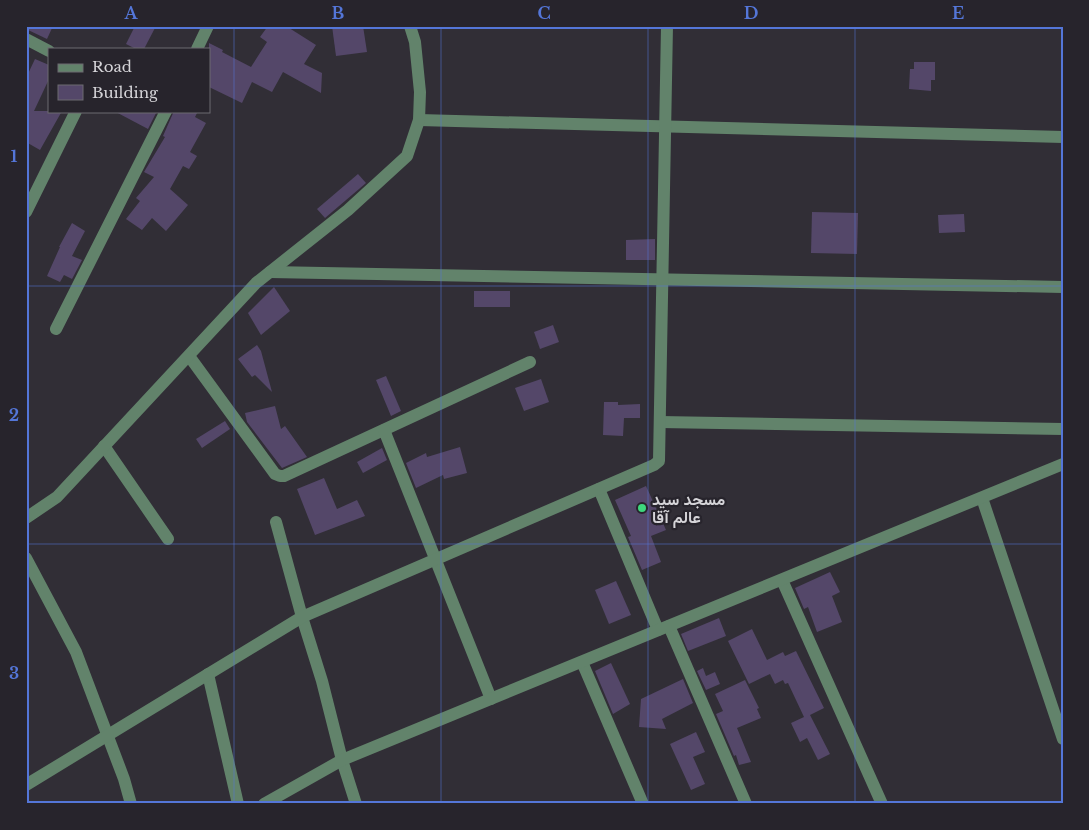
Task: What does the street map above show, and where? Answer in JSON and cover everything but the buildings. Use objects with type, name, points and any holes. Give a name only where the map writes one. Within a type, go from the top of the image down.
[{"type":"street","points":[[197,48],[208,26]]},
{"type":"street","points":[[26,518],[57,497],[256,283],[348,210],[407,156],[418,120],[420,92],[415,42],[410,26]]},
{"type":"street","points":[[26,785],[302,618],[654,465],[659,461],[667,26]]},
{"type":"street","points":[[26,39],[48,50]]},
{"type":"street","points":[[26,212],[76,112]]},
{"type":"street","points":[[56,329],[165,112]]},
{"type":"street","points":[[418,120],[1063,137]]},
{"type":"street","points":[[270,272],[1063,287]]},
{"type":"street","points":[[189,356],[275,474],[280,476],[284,476],[530,362]]},
{"type":"street","points":[[660,422],[1063,429]]},
{"type":"street","points":[[384,430],[434,560],[491,699]]},
{"type":"street","points":[[104,446],[168,539]]},
{"type":"street","points":[[264,804],[342,760],[1063,464]]},
{"type":"street","points":[[599,489],[746,804]]},
{"type":"street","points":[[982,498],[1063,739]]},
{"type":"street","points":[[276,522],[356,804]]},
{"type":"street","points":[[26,558],[76,652],[109,735],[124,779],[130,804]]},
{"type":"street","points":[[782,580],[882,804]]},
{"type":"street","points":[[582,662],[643,804]]},
{"type":"street","points":[[208,674],[238,804]]},
{"type":"place","name":"مسجد سید عالم آقا","points":[[642,508]]}]
